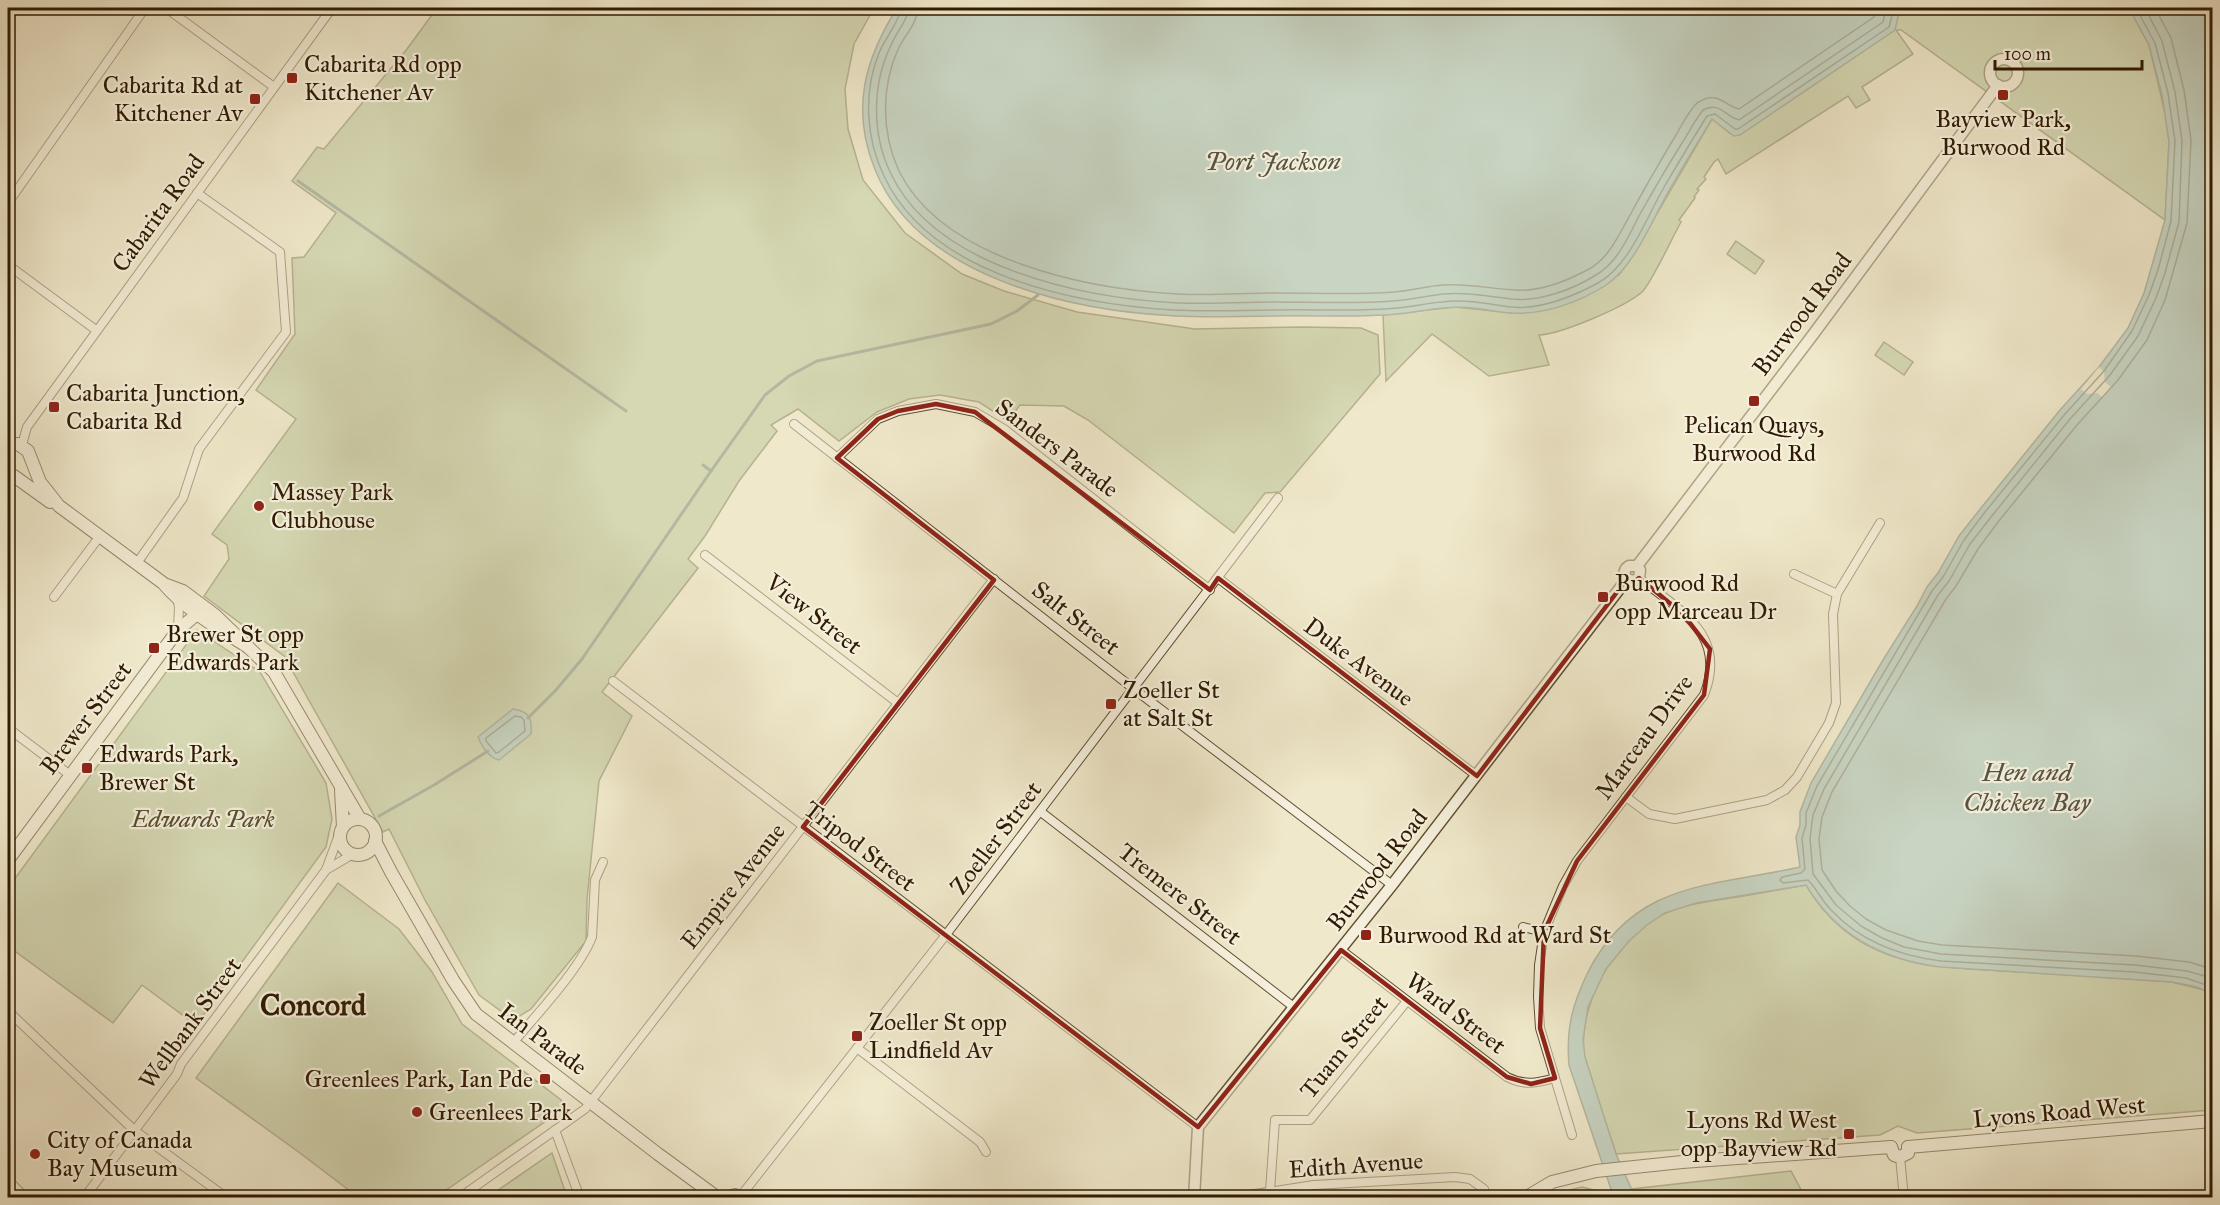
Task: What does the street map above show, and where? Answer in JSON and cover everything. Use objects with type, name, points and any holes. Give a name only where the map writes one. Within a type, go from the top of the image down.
[{"type":"main road","points":[[8,445],[15,443],[22,445],[28,451],[40,482],[59,506]]},
{"type":"main road","points":[[11,475],[24,473],[31,459]]},
{"type":"main road","points":[[11,475],[47,501],[59,506],[164,583],[190,596],[216,615],[274,672],[360,819],[374,829],[373,846],[359,854],[344,848],[341,843],[341,789]]},
{"type":"main road","points":[[164,583],[177,598],[197,614],[248,647]]},
{"type":"main road","points":[[190,596],[197,614]]},
{"type":"main road","name":"Brewer Street","points":[[8,860],[178,630],[197,614]]},
{"type":"main road","points":[[342,830],[350,821],[360,819]]},
{"type":"main road","name":"Ian Parade","points":[[375,841],[471,1008],[482,1019],[694,1182],[718,1197]]},
{"type":"main road","name":"Ian Parade","points":[[359,854],[391,872]]},
{"type":"main road","name":"Lyons Road West","points":[[1908,1147],[1992,1138],[2212,1121]]},
{"type":"main road","points":[[1900,1140],[1905,1142],[1908,1152],[1900,1157],[1894,1155],[1891,1147],[1894,1142],[1900,1140]]},
{"type":"main road","points":[[1525,1197],[1552,1182],[1596,1171],[1786,1153],[1891,1147]]},
{"type":"street","points":[[8,202],[145,8]]},
{"type":"street","points":[[166,8],[274,87]]},
{"type":"street","name":"Cabarita Road","points":[[22,445],[27,427],[332,8]]},
{"type":"street","name":"Burwood Road","points":[[1637,566],[1818,328],[1998,85]]},
{"type":"street","points":[[137,563],[183,498],[199,449],[286,332],[280,252],[197,193]]},
{"type":"street","points":[[8,265],[96,330]]},
{"type":"street","name":"Sanders Parade","points":[[837,458],[878,419],[898,411],[936,404],[975,412],[1004,429],[1210,590]]},
{"type":"street","name":"Salt Street","points":[[794,424],[1134,689],[1392,885]]},
{"type":"street","name":"Zoeller Street","points":[[737,1197],[857,1048],[1041,812],[1278,498]]},
{"type":"street","points":[[1626,797],[1649,814],[1675,819],[1767,800],[1785,790],[1797,777],[1829,723],[1836,703],[1833,614],[1837,594],[1880,523]]},
{"type":"street","points":[[54,597],[100,536]]},
{"type":"street","name":"View Street","points":[[705,555],[898,703]]},
{"type":"street","points":[[1637,566],[1640,570],[1639,578],[1632,581],[1627,579],[1624,575],[1627,567],[1637,566]]},
{"type":"street","points":[[1794,574],[1837,594]]},
{"type":"street","name":"Duke Avenue","points":[[1218,578],[1477,776]]},
{"type":"street","name":"Marceau Drive","points":[[1572,1135],[1540,1028],[1539,964],[1544,932],[1563,886],[1577,861],[1704,695],[1711,666],[1710,649],[1696,625],[1639,578]]},
{"type":"street","name":"Empire Avenue","points":[[459,1197],[585,1109],[994,579]]},
{"type":"street","name":"Burwood Road","points":[[1198,1127],[1392,885],[1627,579]]},
{"type":"street","points":[[177,598],[178,630]]},
{"type":"street","name":"Tripod Street","points":[[614,681],[802,827],[1198,1127]]},
{"type":"street","points":[[8,728],[70,775]]},
{"type":"street","name":"Tremere Street","points":[[1041,812],[1295,1008]]},
{"type":"street","name":"Wellbank Street","points":[[84,1197],[326,870],[342,830]]},
{"type":"street","name":"Wellbank Street","points":[[326,870],[359,854]]},
{"type":"street","points":[[513,1043],[589,946],[592,937],[595,880],[603,862]]},
{"type":"street","points":[[1523,927],[1544,932]]},
{"type":"street","name":"Ward Street","points":[[1341,950],[1507,1077],[1518,1083],[1531,1084],[1555,1078]]},
{"type":"street","name":"Tuam Street","points":[[1267,1193],[1275,1120],[1310,1120],[1407,1000]]},
{"type":"street","points":[[8,1011],[134,1130],[226,1197]]},
{"type":"street","points":[[857,1048],[980,1142],[986,1152]]},
{"type":"street","points":[[1194,1197],[1198,1127]]},
{"type":"street","points":[[555,1130],[580,1197]]},
{"type":"street","points":[[1900,1157],[1904,1197]]},
{"type":"street","name":"Edith Avenue","points":[[1228,1197],[1314,1185],[1455,1177],[1470,1179],[1484,1189]]},
{"type":"street","points":[[8,1180],[26,1197]]},
{"type":"highlighted area","points":[[936,404],[975,412],[1210,590],[1218,578],[1477,776],[1627,579],[1633,583],[1639,578],[1683,614],[1710,649],[1704,695],[1577,861],[1544,932],[1540,1028],[1555,1078],[1531,1084],[1507,1077],[1341,950],[1198,1127],[803,827],[994,580],[837,458],[878,419],[898,411]]},
{"type":"green space","points":[[437,8],[874,8],[854,44],[845,89],[848,129],[863,180],[905,233],[962,274],[1004,291],[1077,312],[1195,329],[1361,328],[1378,335],[1380,374],[1280,492],[1265,493],[1234,533],[1088,420],[1064,406],[1020,405],[1008,421],[979,402],[940,395],[909,399],[877,412],[839,441],[798,409],[771,425],[777,431],[739,481],[688,559],[698,568],[602,692],[632,716],[599,781],[587,899],[586,941],[531,1009],[513,1020],[479,995],[425,900],[389,829],[383,832],[284,656],[204,596],[229,559],[227,545],[212,534],[296,419],[256,390],[295,334],[292,258],[304,257],[336,213],[292,181],[317,147],[324,149],[407,49]]},
{"type":"green space","points":[[1897,8],[2129,8],[2149,45],[2166,117],[2169,142],[2165,220],[1901,30],[1896,30],[1913,54],[1862,87],[1870,100],[1856,108],[1848,96],[1726,174],[1718,159],[1714,162],[1704,177],[1706,179],[1697,189],[1699,190],[1695,198],[1679,220],[1681,222],[1662,259],[1642,292],[1622,305],[1592,319],[1562,330],[1539,335],[1549,365],[1489,376],[1432,334],[1386,381],[1383,315],[1455,307],[1512,313],[1530,312],[1565,304],[1619,275],[1712,119],[1731,134]]},
{"type":"green space","points":[[1736,241],[1764,261],[1755,274],[1727,254]]},
{"type":"green space","points":[[1884,342],[1913,362],[1904,375],[1875,355]]},
{"type":"green space","name":"Edwards Park","points":[[197,630],[260,672],[326,783],[332,819],[326,847],[196,1025],[142,985],[113,1023],[9,947],[8,949],[8,888]]},
{"type":"green space","points":[[338,883],[399,929],[432,972],[462,1024],[561,1100],[562,1110],[436,1197],[358,1197],[196,1078]]},
{"type":"green space","points":[[1806,885],[1826,913],[1848,934],[1873,949],[1900,958],[1929,965],[1959,968],[2172,982],[2208,991],[2212,994],[2212,1110],[1917,1133],[1898,1126],[1880,1135],[1616,1154],[1589,1079],[1584,1054],[1584,1032],[1588,1010],[1596,988],[1608,967],[1638,931],[1656,918],[1676,909]]},
{"type":"green space","points":[[552,1153],[567,1197],[488,1197]]},
{"type":"green space","points":[[1791,1171],[1805,1197],[1635,1197],[1632,1189]]},
{"type":"green space","points":[[1582,1187],[1614,1197],[1541,1197]]},
{"type":"water","name":"Port Jackson","points":[[897,8],[1900,8],[1895,30],[1740,135],[1734,136],[1712,119],[1633,256],[1616,277],[1585,297],[1549,310],[1524,313],[1452,307],[1366,316],[1213,317],[1135,313],[1045,296],[1001,281],[960,261],[924,236],[895,205],[874,167],[863,124],[865,84],[870,65],[886,27]]},
{"type":"water","name":"Hen and Chicken Bay","points":[[2129,8],[2212,8],[2212,994],[2197,987],[2172,982],[1919,964],[1880,951],[1847,931],[1818,903],[1806,885],[1696,903],[1665,913],[1629,941],[1606,969],[1588,1007],[1583,1040],[1585,1057],[1616,1154],[1635,1197],[1614,1198],[1569,1065],[1568,1040],[1571,1017],[1588,972],[1607,942],[1629,920],[1653,904],[1679,892],[1800,867],[1796,837],[1800,825],[1800,812],[1811,783],[1883,660],[1959,536],[2060,410],[2099,367],[2128,328],[2144,293],[2165,220],[2169,142],[2162,95],[2149,45]]},
{"type":"water","points":[[513,709],[529,716],[531,734],[499,760],[486,751],[478,737]]},
{"type":"pier","points":[[2099,367],[2104,372],[2105,382],[2111,387],[2103,398],[2097,393],[2087,394],[2081,389]]},
{"type":"waterway","points":[[298,181],[626,411]]},
{"type":"waterway","points":[[528,718],[582,659],[765,395],[789,376],[817,361],[991,324],[1017,311],[1038,295]]},
{"type":"waterway","points":[[703,465],[711,471]]},
{"type":"waterway","points":[[379,816],[488,751]]},
{"type":"place","name":"Cabarita Rd opp Kitchener Av","points":[[292,78]]},
{"type":"place","name":"Bayview Park, Burwood Rd","points":[[2003,95]]},
{"type":"place","name":"Cabarita Rd at Kitchener Av","points":[[255,99]]},
{"type":"place","name":"Pelican Quays, Burwood Rd","points":[[1754,401]]},
{"type":"place","name":"Cabarita Junction, Cabarita Rd","points":[[54,407]]},
{"type":"place","name":"Massey Park Clubhouse","points":[[259,506]]},
{"type":"place","name":"Burwood Rd opp Marceau Dr","points":[[1603,597]]},
{"type":"place","name":"Brewer St opp Edwards Park","points":[[154,648]]},
{"type":"place","name":"Zoeller St at Salt St","points":[[1111,704]]},
{"type":"place","name":"Edwards Park, Brewer St","points":[[87,768]]},
{"type":"place","name":"Burwood Rd at Ward St","points":[[1366,935]]},
{"type":"place","name":"Zoeller St opp Lindfield Av","points":[[857,1036]]},
{"type":"place","name":"Greenlees Park, Ian Pde","points":[[545,1079]]},
{"type":"place","name":"Greenlees Park","points":[[417,1112]]},
{"type":"place","name":"Lyons Rd West opp Bayview Rd","points":[[1849,1134]]},
{"type":"place","name":"City of Canada Bay Museum","points":[[35,1154]]},
{"type":"district","name":"Concord","points":[[313,1005]]}]
